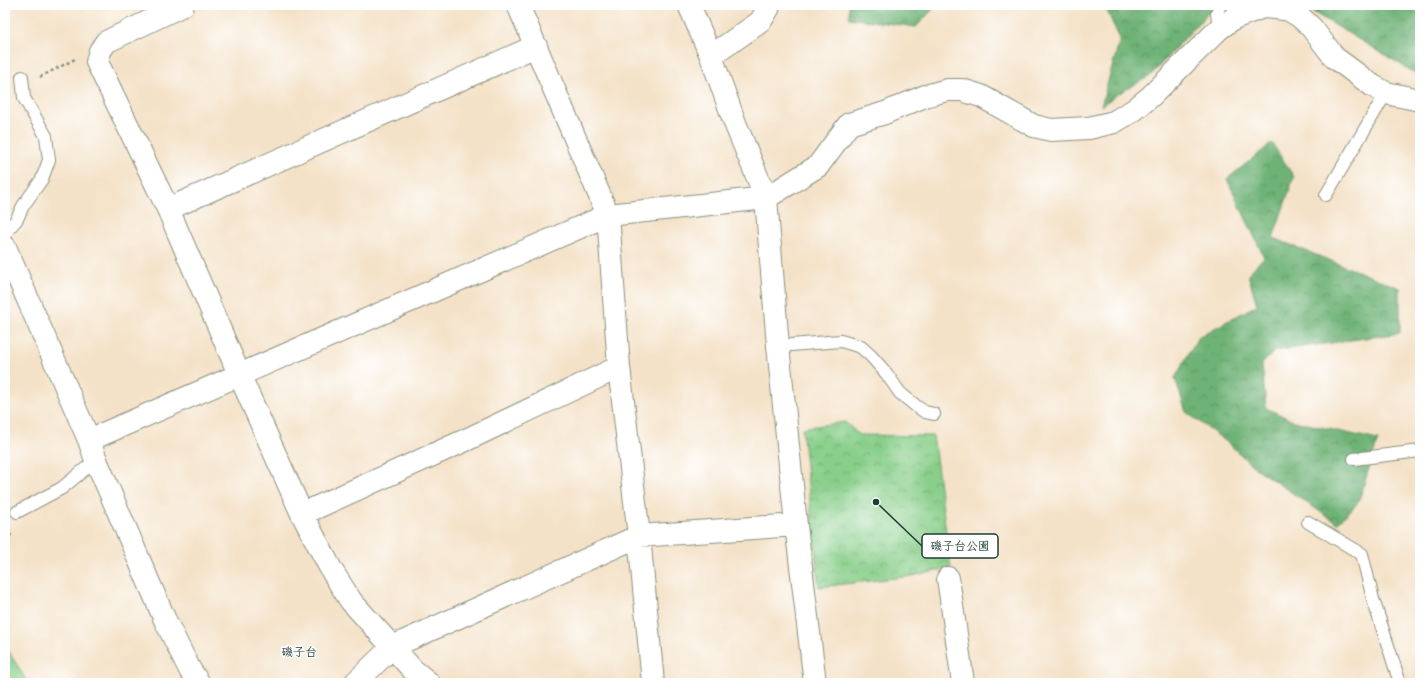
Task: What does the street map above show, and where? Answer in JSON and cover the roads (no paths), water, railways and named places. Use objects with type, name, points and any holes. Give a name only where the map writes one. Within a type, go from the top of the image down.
[{"type":"street","points":[[183,5],[106,42],[100,51],[97,62],[168,209],[239,374],[302,514],[332,571],[351,601],[413,670],[429,683]]},
{"type":"street","points":[[518,5],[608,215],[619,367],[639,536],[653,683]]},
{"type":"street","points":[[689,5],[711,56],[735,123],[766,198],[778,346],[796,525],[815,683]]},
{"type":"street","points":[[711,56],[760,22],[769,5]]},
{"type":"street","points":[[93,450],[239,374],[608,215],[766,198],[818,166],[849,124],[885,113],[925,96],[947,90],[962,90],[981,96],[1034,126],[1051,130],[1089,128],[1114,122],[1134,110],[1150,97],[1219,29],[1234,18],[1263,7],[1289,10],[1299,16],[1311,27],[1335,58],[1372,86],[1386,93],[1420,100]]},
{"type":"street","points":[[168,209],[536,46]]},
{"type":"street","points":[[5,245],[165,620],[190,670],[199,683]]},
{"type":"street","points":[[302,514],[468,439],[619,367]]},
{"type":"street","points":[[355,683],[392,647],[639,536],[796,525]]},
{"type":"street","points":[[948,578],[963,683]]},
{"type":"lane","points":[[1219,29],[1218,13],[1220,5]]},
{"type":"lane","points":[[5,245],[23,206],[42,179],[49,160],[46,136],[24,98],[22,77]]},
{"type":"lane","points":[[1326,195],[1386,93]]},
{"type":"lane","points":[[778,346],[841,341],[861,347],[876,362],[900,393],[925,412],[934,414]]},
{"type":"lane","points":[[17,512],[62,488],[93,450]]},
{"type":"lane","points":[[1354,459],[1420,451]]},
{"type":"lane","points":[[1308,522],[1362,554],[1374,599],[1400,683]]},
{"type":"place","name":"磯子台公園","points":[[876,502]]},
{"type":"district","name":"磯子台","points":[[299,652]]}]
